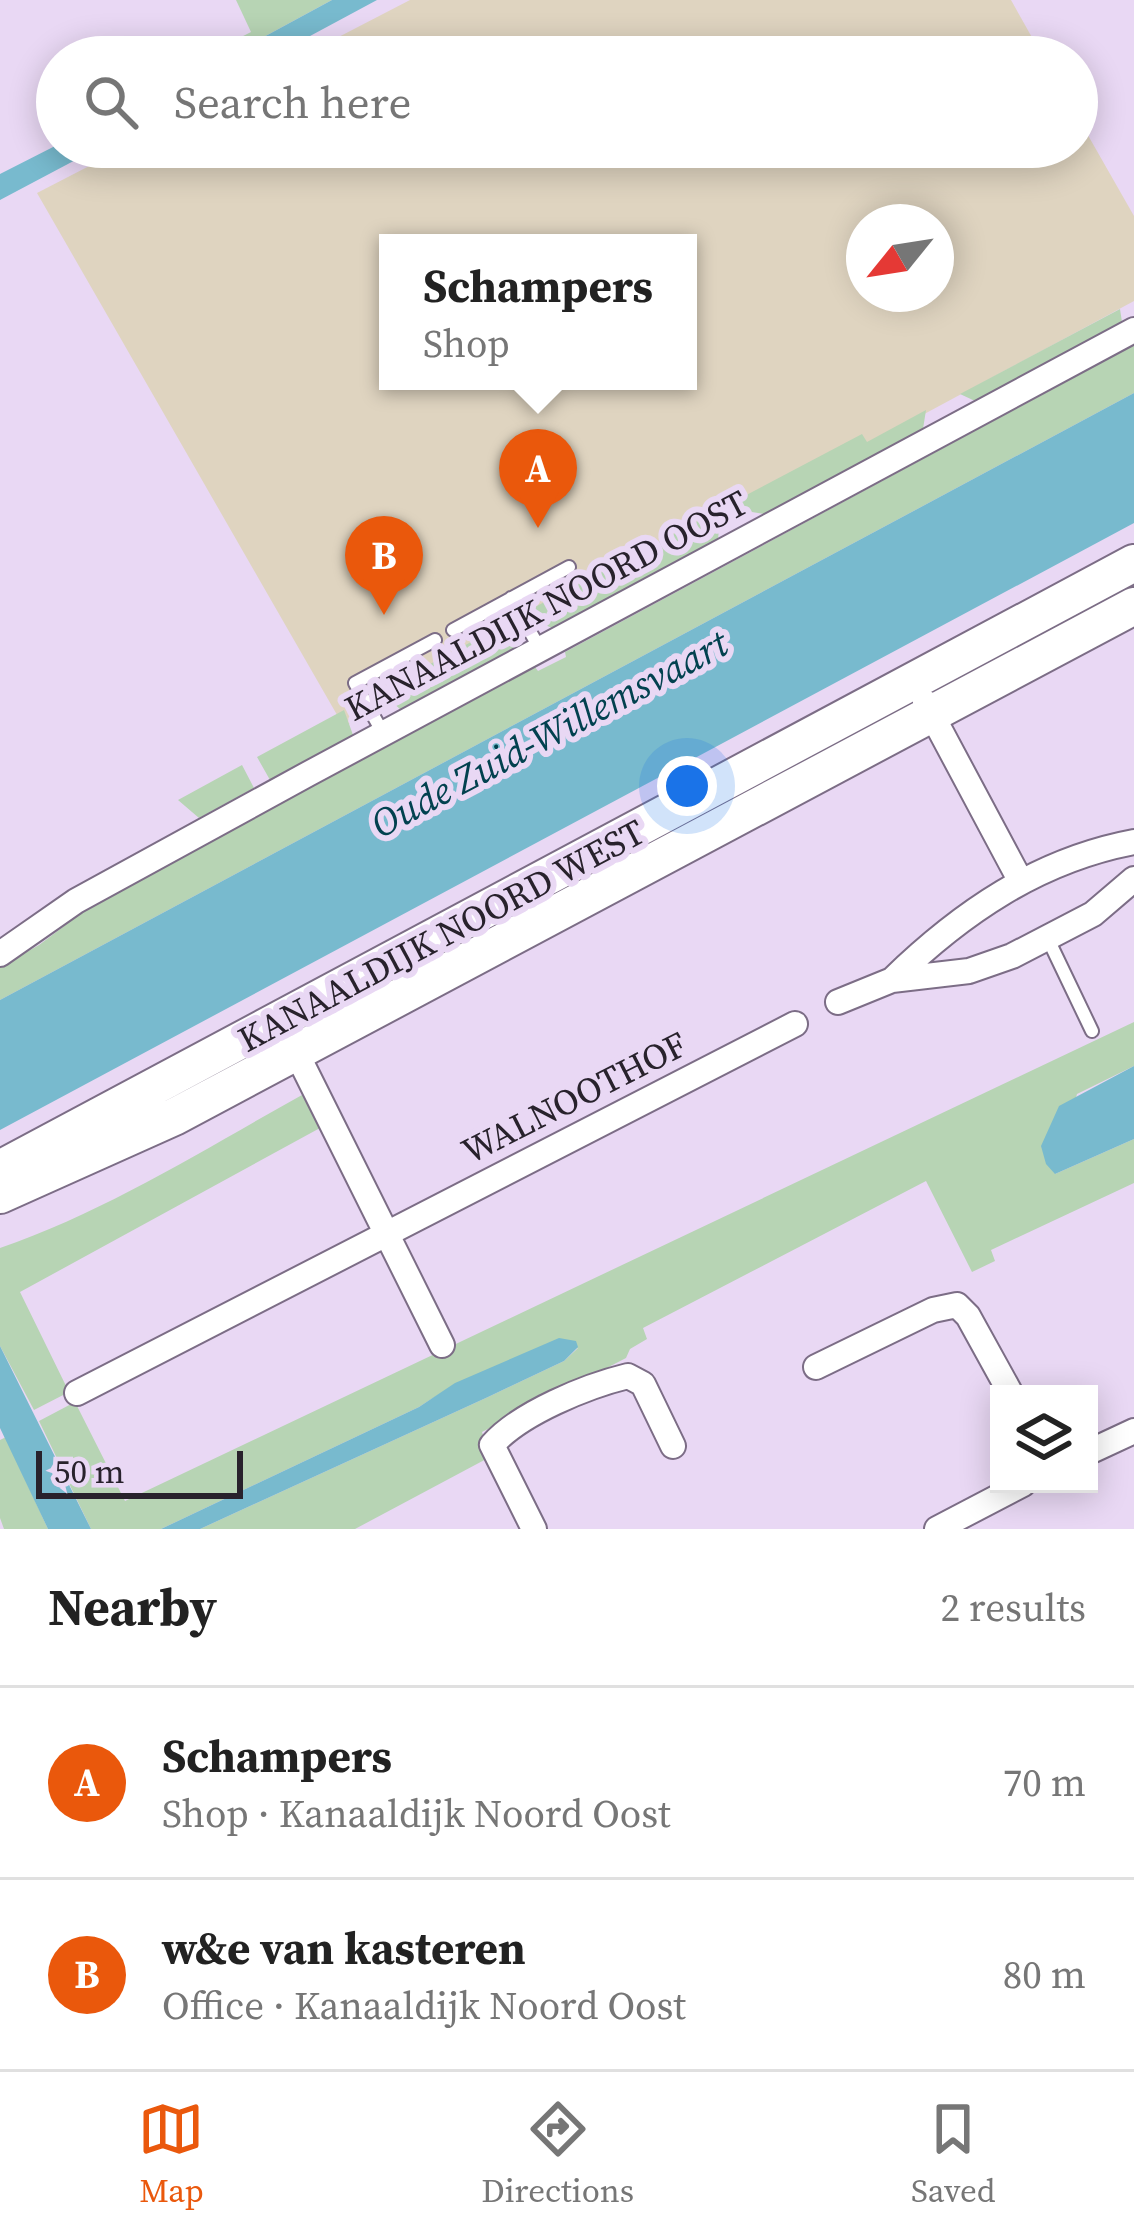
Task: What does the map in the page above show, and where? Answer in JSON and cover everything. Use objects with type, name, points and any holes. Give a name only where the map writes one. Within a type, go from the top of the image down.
[{"type":"main road","name":"KANAALDIJK NOORD WEST","points":[[0,1195],[174,1117],[288,1037],[1134,562]]},
{"type":"main road","name":"KANAALDIJK NOORD WEST","points":[[0,1169],[288,1037],[932,715],[1134,606]]},
{"type":"street","name":"KANAALDIJK NOORD OOST","points":[[0,954],[76,901],[1134,330]]},
{"type":"street","points":[[914,682],[1020,880]]},
{"type":"street","points":[[892,980],[941,933],[1020,880],[1075,857],[1134,842]]},
{"type":"street","points":[[838,1002],[892,980],[969,971],[1048,939],[1093,914],[1134,879]]},
{"type":"street","name":"WALNOOTHOF","points":[[77,1393],[795,1024]]},
{"type":"street","points":[[288,1037],[442,1345]]},
{"type":"street","points":[[816,1366],[933,1310],[957,1306],[968,1316],[1006,1385]]},
{"type":"street","points":[[534,1529],[492,1445],[506,1429],[600,1383],[628,1376],[643,1384],[673,1446]]},
{"type":"street","points":[[1098,1448],[1134,1431]]},
{"type":"street","points":[[937,1529],[1006,1493]]},
{"type":"lane","points":[[453,630],[569,567]]},
{"type":"lane","points":[[511,598],[540,649]]},
{"type":"lane","points":[[383,733],[355,683],[435,640]]},
{"type":"lane","points":[[1048,939],[1092,1031]]},
{"type":"shaded area","points":[[410,0],[1011,0],[1031,36],[341,36]]},
{"type":"shaded area","points":[[1098,153],[1134,216],[1134,301],[344,727],[37,193],[85,168],[1098,168]]},
{"type":"green space","points":[[236,0],[332,0],[266,36],[243,36],[251,32]]},
{"type":"green space","points":[[1120,309],[1122,322],[975,401],[960,394]]},
{"type":"green space","points":[[1134,345],[1134,393],[0,1000],[0,967],[92,905],[535,667],[538,671],[566,657],[565,652]]},
{"type":"green space","points":[[926,410],[923,429],[764,514],[735,501],[862,434],[867,442]]},
{"type":"green space","points":[[711,514],[718,539],[552,628],[543,624],[533,608]]},
{"type":"green space","points":[[510,621],[518,638],[515,648],[401,710],[380,691]]},
{"type":"green space","points":[[344,710],[353,735],[270,780],[257,757]]},
{"type":"green space","points":[[242,765],[254,788],[199,818],[178,800]]},
{"type":"green space","points":[[1134,1022],[1134,1066],[1077,1094],[1055,1174],[1134,1139],[1134,1183],[991,1250],[995,1261],[972,1272],[926,1181],[643,1328],[647,1339],[630,1349],[626,1358],[482,1432],[490,1457],[355,1529],[200,1529],[564,1361],[578,1348],[476,1377],[161,1529],[91,1529],[39,1421],[75,1402],[125,1501]]},
{"type":"green space","points":[[302,1095],[320,1128],[20,1292],[69,1392],[34,1410],[0,1346],[0,1248],[116,1198]]},
{"type":"green space","points":[[6,1437],[48,1529],[4,1529],[0,1440]]},
{"type":"water","points":[[332,0],[377,0],[310,36],[266,36]]},
{"type":"water","points":[[36,156],[36,168],[60,168],[0,200],[0,174]]},
{"type":"water","name":"Oude Zuid-Willemsvaart","points":[[1134,393],[1134,523],[0,1130],[0,1000]]},
{"type":"water","points":[[1134,1066],[1134,1139],[1055,1174],[1041,1146],[1059,1106]]},
{"type":"water","points":[[559,1338],[576,1341],[578,1347],[564,1361],[200,1529],[161,1529],[419,1407],[455,1383]]},
{"type":"water","points":[[0,1346],[91,1529],[48,1529],[0,1428]]},
{"type":"place","name":"Schampers","points":[[538,528]]},
{"type":"place","name":"w&e van kasteren","points":[[384,615]]}]
